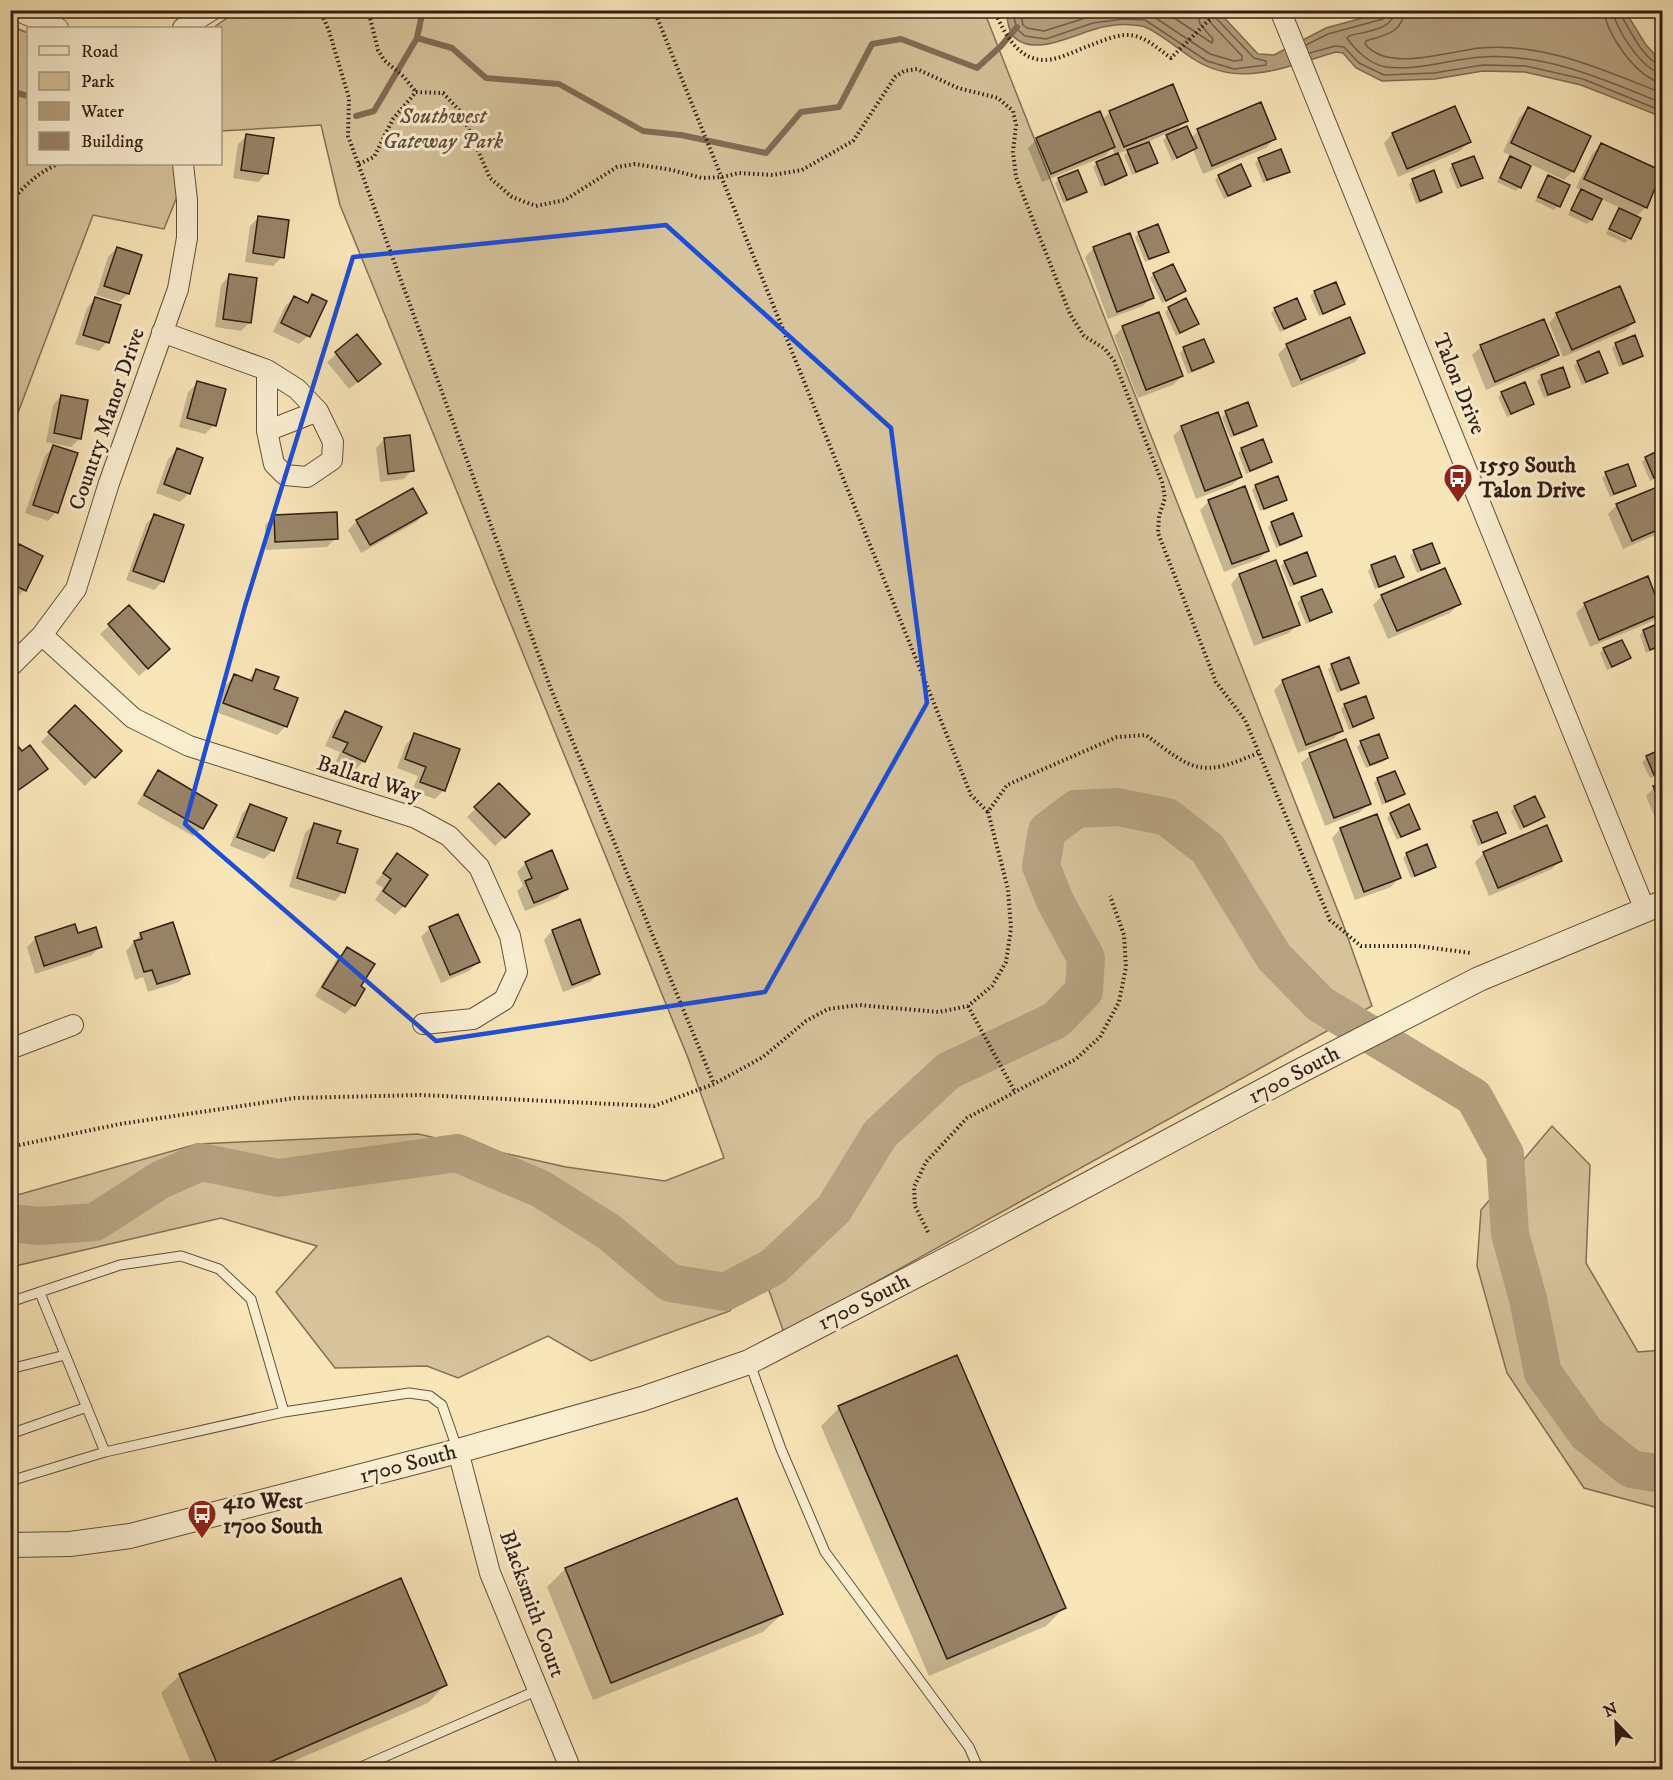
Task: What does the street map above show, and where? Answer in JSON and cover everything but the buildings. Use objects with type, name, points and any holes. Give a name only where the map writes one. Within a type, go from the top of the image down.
[{"type":"street","points":[[16,10],[56,27]]},
{"type":"street","points":[[185,27],[212,10]]},
{"type":"street","name":"Talon Drive","points":[[1282,15],[1654,907]]},
{"type":"street","name":"Country Manor Drive","points":[[10,667],[42,635],[76,589],[109,483],[178,289],[187,238],[187,200],[183,165]]},
{"type":"street","points":[[162,332],[267,370],[297,389],[318,411],[333,442],[332,460],[307,477],[285,475],[274,465],[267,431],[267,370]]},
{"type":"street","points":[[267,431],[318,411]]},
{"type":"street","name":"Ballard Way","points":[[42,635],[133,718],[189,746],[416,818],[449,836],[479,867],[510,936],[517,972],[504,1000],[473,1019],[423,1024]]},
{"type":"street","name":"1700 South","points":[[10,1545],[70,1544],[130,1536],[458,1451],[642,1399],[749,1362],[1479,979],[1654,907]]},
{"type":"street","points":[[10,1049],[73,1025]]},
{"type":"street","name":"Blacksmith Court","points":[[458,1451],[490,1573],[571,1770]]},
{"type":"lane","points":[[10,1302],[120,1265],[181,1256],[219,1269],[251,1299],[284,1412]]},
{"type":"lane","points":[[40,1293],[105,1452]]},
{"type":"lane","points":[[10,1369],[65,1354]]},
{"type":"lane","points":[[749,1362],[781,1449],[825,1552],[969,1747],[979,1770]]},
{"type":"lane","points":[[10,1481],[105,1452],[284,1412],[409,1393],[430,1396],[442,1405],[458,1451]]},
{"type":"lane","points":[[10,1434],[87,1407]]},
{"type":"lane","points":[[354,1770],[538,1690]]},
{"type":"path","points":[[320,10],[329,31],[349,98],[348,136],[551,689],[714,1084]]},
{"type":"path","points":[[368,10],[378,50],[384,60],[404,77],[416,92],[442,93],[460,112],[490,178],[512,197],[536,206],[565,200],[617,166],[635,164],[702,178],[739,173],[773,175],[802,170],[853,141],[895,77],[904,71],[917,69],[958,88],[998,98],[1013,111],[1016,125],[1012,152],[1016,177],[1070,314],[1084,336],[1105,349],[1114,361],[1162,482],[1165,498],[1159,516],[1158,533],[1216,682],[1245,720],[1330,920],[1361,946],[1418,946],[1471,953]]},
{"type":"path","points":[[10,1147],[120,1124],[296,1098],[421,1095],[654,1106],[714,1084],[763,1057],[806,1021],[828,1009],[859,1005],[939,1012],[968,1006],[992,986],[1006,962],[1011,929],[1008,889],[988,812],[971,795],[654,10]]},
{"type":"path","points":[[994,10],[1002,28],[1015,47],[1039,60],[1056,59],[1102,41],[1126,35],[1143,38],[1171,58],[1219,10]]},
{"type":"path","points":[[359,164],[374,157],[393,120],[416,92]]},
{"type":"path","points":[[10,204],[20,191],[48,168],[56,165]]},
{"type":"path","points":[[988,812],[1006,785],[1117,737],[1146,735],[1181,761],[1201,769],[1229,765],[1258,753]]},
{"type":"path","points":[[928,1232],[915,1206],[914,1187],[926,1162],[967,1118],[1076,1059],[1100,1037],[1119,1002],[1126,967],[1124,935],[1110,896]]},
{"type":"path","points":[[968,1006],[1015,1092]]},
{"type":"highlighted area","points":[[666,225],[891,428],[927,703],[765,992],[436,1041],[185,824],[245,606],[353,257]]},
{"type":"green space","name":"Southwest Gateway Park","points":[[238,10],[984,11],[1343,924],[1372,1006],[784,1333],[760,1265],[730,1311],[591,1361],[548,1336],[458,1378],[427,1366],[335,1368],[276,1292],[317,1246],[221,1218],[11,1267],[10,1197],[197,1144],[418,1134],[566,1167],[665,1181],[724,1158],[688,1058],[340,205],[321,125],[222,131],[222,27],[214,27]]},
{"type":"green space","points":[[11,26],[27,33],[27,165],[190,165],[164,229],[93,215],[11,431]]},
{"type":"green space","points":[[1552,1126],[1590,1165],[1586,1263],[1638,1352],[1662,1350],[1662,1509],[1584,1488],[1507,1373],[1477,1266],[1481,1210]]},
{"type":"water","points":[[1006,11],[1218,11],[1258,54],[1274,55],[1326,28],[1388,11],[1625,11],[1646,45],[1662,62],[1662,117],[1581,85],[1525,72],[1483,71],[1435,79],[1382,81],[1356,68],[1343,53],[1336,52],[1263,72],[1227,73],[1210,68],[1153,31],[1136,25],[1104,27],[1050,44],[1028,44],[1018,41],[1011,33]]},
{"type":"waterway","points":[[423,10],[417,38],[452,48],[486,78],[559,84],[643,131],[681,135],[766,153],[801,112],[839,107],[872,44],[901,39],[977,68],[1001,46],[1017,27]]},
{"type":"waterway","points":[[356,116],[374,111],[417,38]]},
{"type":"waterway","points":[[10,91],[27,96]]},
{"type":"waterway","points":[[10,1223],[40,1226],[95,1222],[160,1180],[201,1162],[278,1178],[457,1153],[541,1189],[609,1232],[670,1283],[725,1292],[773,1267],[834,1209],[880,1134],[948,1071],[1056,1020],[1084,991],[1086,958],[1055,901],[1041,866],[1047,831],[1076,809],[1118,807],[1167,817],[1208,849],[1274,957],[1320,1004],[1474,1097],[1505,1154],[1510,1234],[1528,1299],[1543,1373],[1587,1434],[1631,1469],[1662,1474]]},
{"type":"place","name":"1559 South Talon Drive","points":[[1458,504]]},
{"type":"place","name":"410 West 1700 South","points":[[202,1540]]}]
